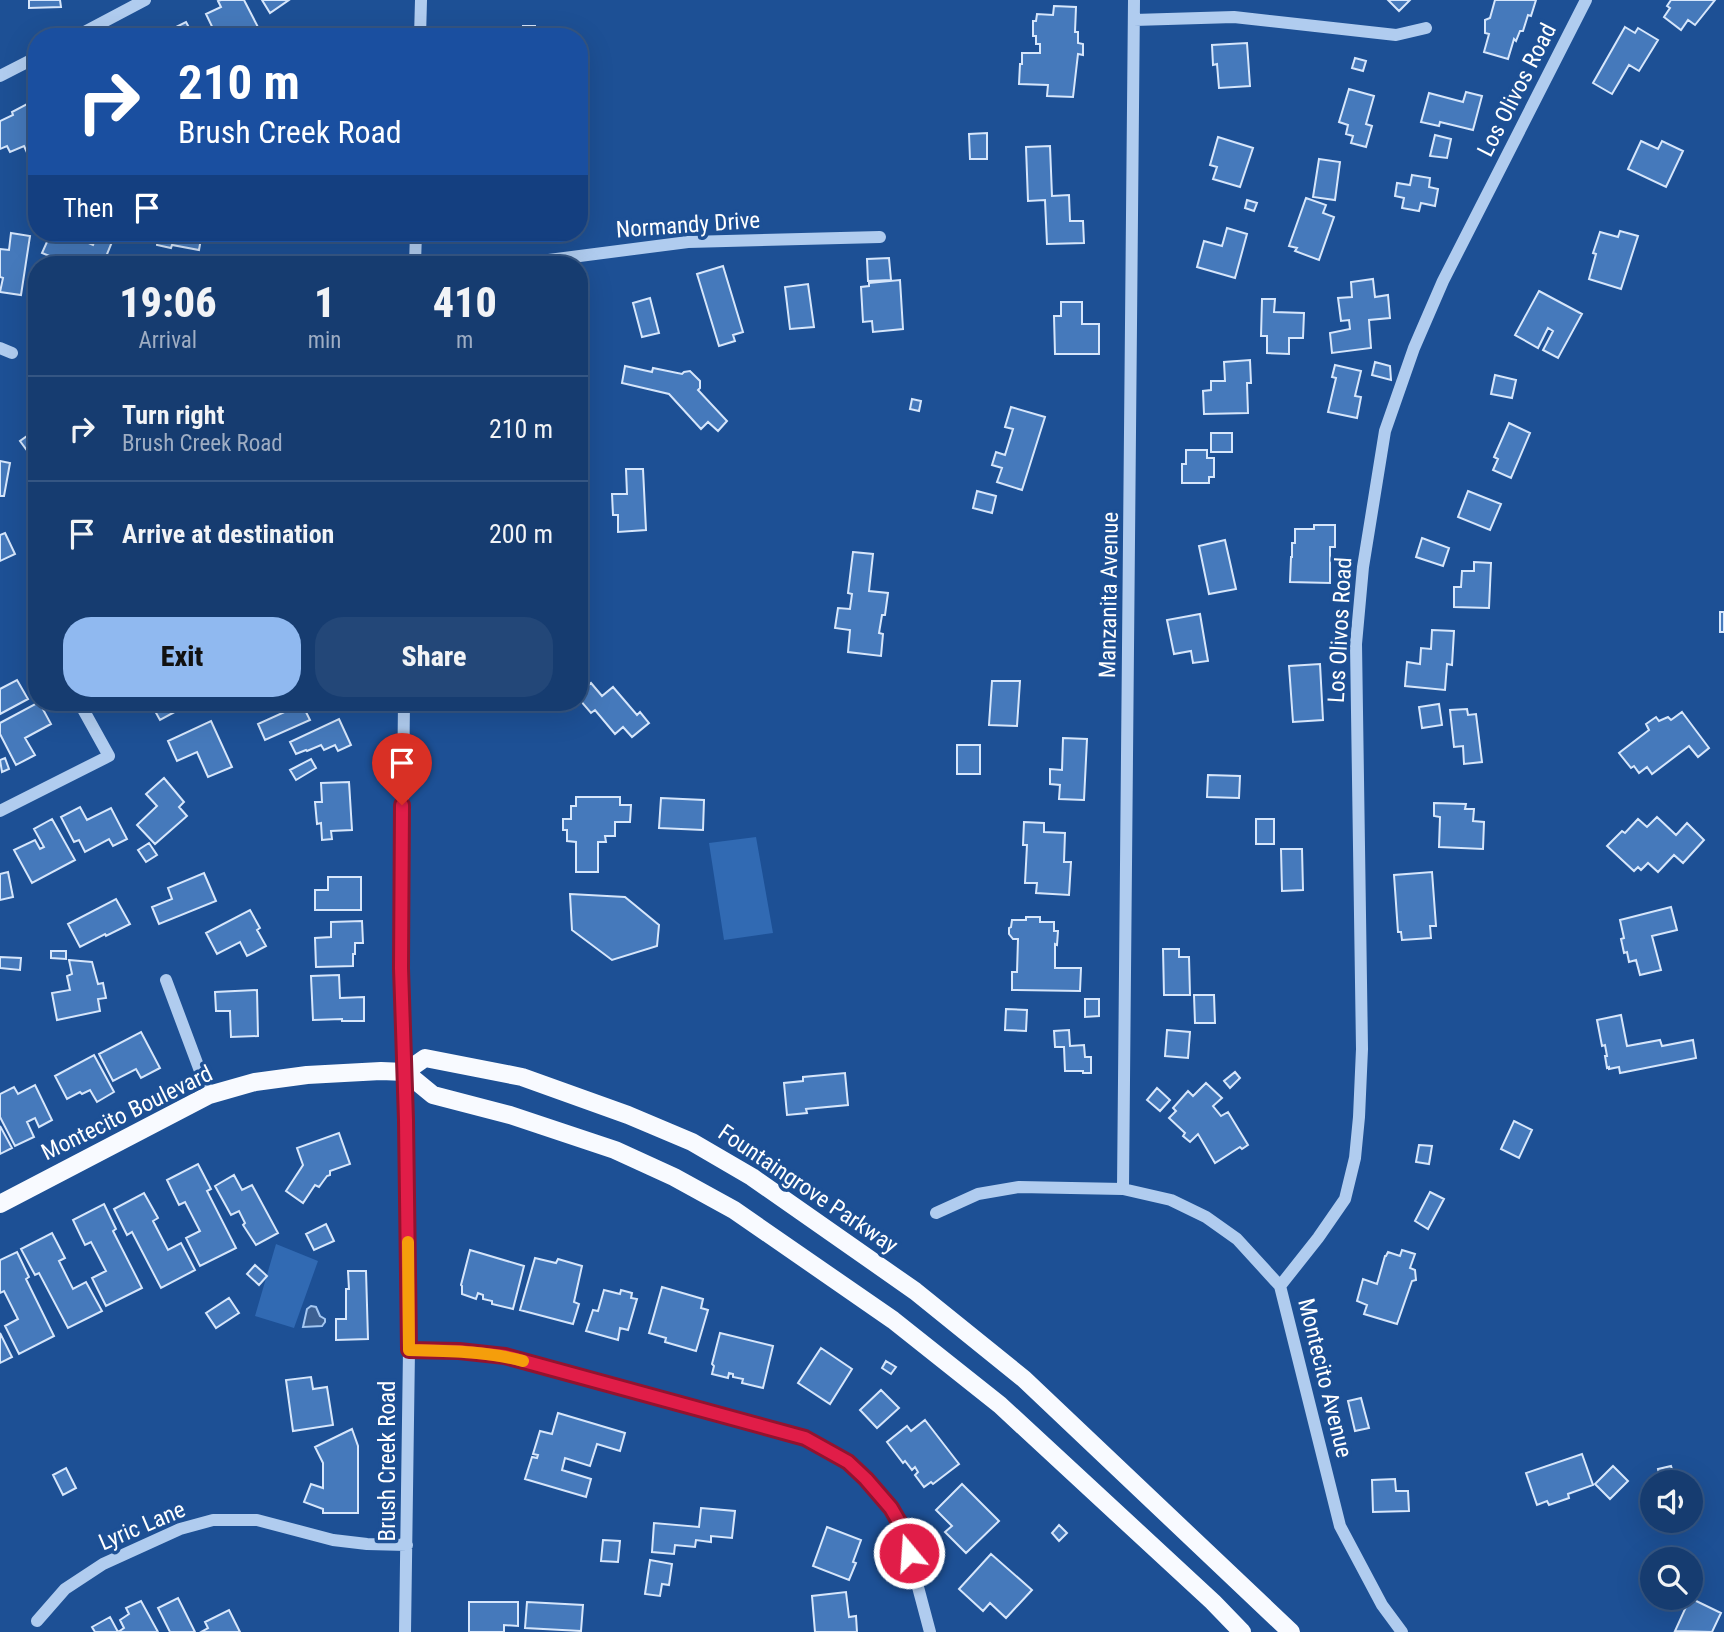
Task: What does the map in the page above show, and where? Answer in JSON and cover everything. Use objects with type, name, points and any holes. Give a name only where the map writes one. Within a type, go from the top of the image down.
[{"type":"main road","name":"Fountaingrove Parkway","points":[[405,1072],[425,1058],[522,1077],[628,1115],[692,1142],[752,1177],[915,1291],[1024,1379],[1291,1632]]},
{"type":"main road","name":"Montecito Boulevard","points":[[0,1204],[209,1095],[254,1082],[294,1077],[405,1072]]},
{"type":"main road","points":[[405,1072],[433,1095],[510,1115],[615,1150],[674,1177],[734,1210],[893,1320],[1000,1405],[1242,1632]]},
{"type":"street","points":[[92,28],[145,0]]},
{"type":"street","points":[[420,28],[421,0]]},
{"type":"street","name":"Manzanita Avenue","points":[[1123,1189],[1134,0]]},
{"type":"street","name":"Los Olivos Road","points":[[1280,1286],[1345,1199],[1355,1158],[1362,1049],[1356,644],[1363,567],[1385,431],[1414,348],[1443,281],[1586,0]]},
{"type":"street","points":[[1134,20],[1234,18],[1396,34],[1426,28]]},
{"type":"street","points":[[0,76],[28,62]]},
{"type":"street","name":"Normandy Drive","points":[[580,256],[688,242],[880,237]]},
{"type":"street","points":[[0,811],[109,756],[84,711]]},
{"type":"street","name":"Brush Creek Road","points":[[404,711],[401,968],[409,1350],[405,1632]]},
{"type":"street","points":[[166,980],[209,1095]]},
{"type":"street","name":"Montecito Avenue","points":[[936,1213],[978,1194],[1019,1187],[1123,1189],[1171,1200],[1206,1217],[1237,1239],[1280,1286],[1340,1526],[1382,1605],[1402,1632]]},
{"type":"street","points":[[409,1350],[459,1351],[505,1356],[805,1438],[848,1462],[891,1508],[902,1527],[930,1632]]},
{"type":"street","name":"Lyric Lane","points":[[37,1621],[65,1589],[103,1564],[180,1529],[213,1520],[257,1520],[333,1539],[367,1544],[407,1545]]},
{"type":"shaded area","points":[[756,837],[773,933],[724,940],[709,843]]},
{"type":"shaded area","points":[[276,1244],[318,1261],[294,1328],[255,1316]]},
{"type":"shaded area","points":[[316,1307],[320,1316],[325,1319],[322,1326],[303,1327],[307,1309]]},
{"type":"building","points":[[29,0],[60,0],[61,7],[29,8]]},
{"type":"building","points":[[244,0],[258,28],[213,28],[206,14],[221,7],[218,1]]},
{"type":"building","points":[[262,0],[289,0],[270,13]]},
{"type":"building","points":[[1388,0],[1410,0],[1399,11]]},
{"type":"building","points":[[1495,0],[1536,0],[1523,31],[1520,31],[1516,41],[1514,39],[1508,59],[1484,52],[1489,34],[1485,33],[1485,20],[1490,18]]},
{"type":"building","points":[[1671,0],[1715,0],[1695,25],[1688,20],[1681,30],[1664,17],[1670,8],[1667,6]]},
{"type":"building","points":[[1054,6],[1076,7],[1075,32],[1078,32],[1078,43],[1083,44],[1083,55],[1078,54],[1073,97],[1047,96],[1048,85],[1019,84],[1022,53],[1040,53],[1040,44],[1036,44],[1036,36],[1033,36],[1033,21],[1036,21],[1037,14],[1053,15]]},
{"type":"building","points":[[186,22],[189,28],[174,28]]},
{"type":"building","points":[[1625,27],[1635,33],[1638,28],[1658,40],[1639,71],[1629,65],[1612,94],[1593,83]]},
{"type":"building","points":[[1247,43],[1250,86],[1219,88],[1217,64],[1213,65],[1212,45]]},
{"type":"building","points":[[1355,58],[1366,61],[1363,71],[1352,68]]},
{"type":"building","points":[[1349,89],[1374,96],[1366,124],[1372,126],[1366,147],[1351,143],[1353,136],[1346,134],[1348,125],[1339,122]]},
{"type":"building","points":[[1466,92],[1482,96],[1473,130],[1440,122],[1439,126],[1421,122],[1429,93],[1463,102]]},
{"type":"building","points":[[28,106],[28,155],[24,146],[10,152],[7,146],[0,149],[0,121],[13,115],[12,112]]},
{"type":"building","points":[[987,133],[987,159],[970,159],[969,134]]},
{"type":"building","points":[[1435,135],[1451,139],[1447,158],[1430,156]]},
{"type":"building","points":[[1218,137],[1253,148],[1240,187],[1213,179],[1217,167],[1210,165]]},
{"type":"building","points":[[1641,141],[1658,149],[1662,141],[1683,151],[1666,187],[1628,169]]},
{"type":"building","points":[[1050,146],[1052,196],[1069,195],[1070,221],[1083,221],[1084,243],[1047,244],[1045,200],[1028,201],[1026,147]]},
{"type":"building","points":[[1319,159],[1340,162],[1335,200],[1313,197]]},
{"type":"building","points":[[1412,175],[1430,178],[1429,187],[1438,189],[1435,206],[1421,203],[1419,211],[1402,208],[1404,198],[1395,196],[1397,183],[1410,185]]},
{"type":"building","points":[[1306,198],[1326,205],[1323,213],[1334,217],[1319,260],[1289,246]]},
{"type":"building","points":[[1247,200],[1257,203],[1254,211],[1245,208]]},
{"type":"building","points":[[1227,228],[1247,234],[1235,278],[1197,267],[1204,241],[1222,246]]},
{"type":"building","points":[[1620,231],[1638,236],[1621,289],[1589,279],[1600,232],[1618,237]]},
{"type":"building","points":[[11,233],[28,236],[21,295],[0,292],[3,278],[0,277],[0,249],[9,250]]},
{"type":"building","points":[[47,242],[86,242],[93,245],[94,242],[112,242],[106,256],[50,256],[42,253]]},
{"type":"building","points":[[157,242],[200,242],[199,250],[157,245]]},
{"type":"building","points":[[889,258],[891,280],[868,281],[867,259]]},
{"type":"building","points":[[723,266],[743,332],[733,335],[735,341],[719,346],[697,274]]},
{"type":"building","points":[[1373,279],[1375,297],[1388,295],[1390,318],[1369,320],[1371,348],[1332,353],[1330,333],[1350,329],[1349,320],[1341,321],[1338,298],[1352,297],[1351,282]]},
{"type":"building","points":[[900,280],[903,329],[873,332],[872,321],[863,322],[861,287],[869,286],[869,283]]},
{"type":"building","points":[[808,284],[814,327],[790,329],[785,287]]},
{"type":"building","points":[[1539,291],[1582,314],[1558,358],[1543,350],[1553,331],[1548,328],[1538,348],[1515,335]]},
{"type":"building","points":[[650,298],[659,333],[642,337],[633,303]]},
{"type":"building","points":[[1262,299],[1275,299],[1274,312],[1304,313],[1303,338],[1289,338],[1289,354],[1267,353],[1267,336],[1261,336]]},
{"type":"building","points":[[1061,302],[1082,302],[1082,324],[1099,324],[1099,354],[1055,354],[1054,316],[1061,316]]},
{"type":"building","points":[[1250,360],[1251,383],[1247,383],[1248,413],[1204,414],[1203,391],[1211,390],[1211,381],[1225,381],[1224,362]]},
{"type":"building","points":[[1375,362],[1390,366],[1391,380],[1372,375]]},
{"type":"building","points":[[1335,365],[1361,371],[1355,396],[1361,397],[1357,418],[1328,412],[1336,378],[1332,377]]},
{"type":"building","points":[[625,366],[652,372],[653,368],[682,374],[690,371],[700,381],[698,390],[727,421],[718,431],[708,422],[701,429],[669,394],[622,383]]},
{"type":"building","points":[[1495,375],[1516,380],[1512,398],[1491,394]]},
{"type":"building","points":[[912,399],[921,401],[919,411],[910,409]]},
{"type":"building","points":[[1011,407],[1045,417],[1022,490],[997,482],[1002,468],[992,465],[996,452],[1005,455],[1013,429],[1005,427]]},
{"type":"building","points":[[1509,423],[1530,433],[1511,478],[1493,470],[1498,459],[1494,457]]},
{"type":"building","points":[[1211,433],[1232,433],[1232,452],[1211,452]]},
{"type":"building","points":[[28,435],[28,452],[20,441]]},
{"type":"building","points":[[1186,450],[1207,450],[1207,458],[1214,458],[1214,477],[1209,477],[1209,483],[1182,483],[1182,464],[1186,464]]},
{"type":"building","points":[[0,461],[10,463],[4,496],[0,496]]},
{"type":"building","points":[[626,469],[643,469],[646,530],[618,532],[618,515],[613,515],[612,494],[627,494]]},
{"type":"building","points":[[977,491],[996,496],[992,513],[973,508]]},
{"type":"building","points":[[1468,491],[1501,504],[1490,530],[1458,517]]},
{"type":"building","points":[[1314,525],[1335,525],[1335,547],[1330,547],[1330,583],[1290,582],[1295,529],[1314,529]]},
{"type":"building","points":[[5,533],[15,554],[0,561],[0,535]]},
{"type":"building","points":[[1422,538],[1449,548],[1443,566],[1416,557]]},
{"type":"building","points":[[1225,540],[1236,589],[1209,594],[1199,546]]},
{"type":"building","points":[[853,552],[873,554],[869,591],[888,593],[879,633],[883,634],[881,656],[848,652],[850,630],[835,628],[838,608],[850,609],[852,594],[848,593]]},
{"type":"building","points":[[1474,562],[1491,563],[1489,608],[1454,607],[1454,587],[1461,587],[1462,571],[1474,571]]},
{"type":"building","points":[[1720,612],[1724,612],[1724,632],[1720,632]]},
{"type":"building","points":[[1200,614],[1208,661],[1193,663],[1191,651],[1174,654],[1167,620]]},
{"type":"building","points":[[1432,630],[1454,631],[1452,665],[1447,664],[1445,690],[1405,686],[1407,662],[1420,664],[1421,648],[1431,649]]},
{"type":"building","points":[[1320,664],[1323,720],[1293,722],[1289,666]]},
{"type":"building","points":[[17,680],[28,699],[0,714],[0,689]]},
{"type":"building","points":[[992,681],[1020,681],[1017,726],[989,725]]},
{"type":"building","points":[[591,683],[602,696],[613,687],[637,715],[640,712],[649,723],[632,737],[623,727],[615,734],[595,710],[591,713],[588,710],[588,686]]},
{"type":"building","points":[[1439,704],[1442,725],[1422,728],[1419,707]]},
{"type":"building","points":[[28,708],[28,711],[44,711],[51,724],[25,738],[35,755],[16,765],[0,734],[0,723]]},
{"type":"building","points":[[1467,709],[1468,715],[1476,714],[1482,762],[1464,764],[1463,746],[1454,747],[1450,710]]},
{"type":"building","points":[[155,711],[176,711],[160,720]]},
{"type":"building","points":[[287,711],[306,711],[310,720],[265,740],[258,724]]},
{"type":"building","points":[[1682,712],[1709,748],[1698,757],[1689,746],[1652,774],[1647,767],[1639,773],[1634,766],[1631,768],[1619,753],[1649,730],[1646,724],[1656,717],[1659,721],[1668,717],[1671,720]]},
{"type":"building","points":[[339,719],[351,745],[338,751],[335,745],[324,750],[321,745],[296,754],[290,742]]},
{"type":"building","points":[[211,721],[232,767],[208,777],[197,752],[177,761],[168,741]]},
{"type":"building","points":[[1063,738],[1087,739],[1084,800],[1059,799],[1060,785],[1050,784],[1050,769],[1062,770]]},
{"type":"building","points":[[957,745],[980,745],[980,774],[957,774]]},
{"type":"building","points":[[5,758],[9,769],[2,772],[0,760]]},
{"type":"building","points":[[311,759],[316,768],[296,780],[290,770]]},
{"type":"building","points":[[1208,775],[1240,776],[1239,798],[1207,797]]},
{"type":"building","points":[[164,778],[184,802],[179,807],[187,816],[155,844],[137,825],[157,806],[146,794]]},
{"type":"building","points":[[349,782],[352,830],[331,831],[332,839],[322,840],[315,802],[322,802],[321,783]]},
{"type":"building","points":[[576,797],[620,797],[620,805],[631,805],[630,822],[615,822],[615,836],[605,836],[606,842],[598,842],[598,872],[576,872],[576,842],[567,841],[567,830],[563,830],[563,819],[571,819],[571,806],[576,806]]},
{"type":"building","points":[[661,798],[704,800],[703,830],[659,828]]},
{"type":"building","points":[[1434,803],[1466,804],[1465,809],[1474,809],[1473,821],[1484,822],[1483,849],[1439,847],[1440,817],[1434,816]]},
{"type":"building","points":[[80,807],[87,820],[111,808],[127,839],[113,846],[109,839],[85,852],[79,840],[74,842],[61,817]]},
{"type":"building","points":[[1657,817],[1676,835],[1687,823],[1704,840],[1683,863],[1674,855],[1658,872],[1648,863],[1641,870],[1638,867],[1634,871],[1607,846],[1638,819],[1647,827]]},
{"type":"building","points":[[52,819],[75,860],[32,883],[14,850],[35,840],[40,849],[44,847],[34,829]]},
{"type":"building","points":[[1256,819],[1274,819],[1274,844],[1256,844]]},
{"type":"building","points":[[1024,822],[1044,823],[1044,832],[1065,833],[1064,862],[1071,862],[1069,895],[1036,893],[1037,883],[1025,883],[1027,845],[1023,845]]},
{"type":"building","points":[[149,843],[157,855],[146,862],[138,850]]},
{"type":"building","points":[[1281,849],[1302,849],[1303,890],[1282,891]]},
{"type":"building","points":[[8,872],[13,897],[0,900],[0,874]]},
{"type":"building","points":[[1432,872],[1436,926],[1430,926],[1431,938],[1402,940],[1401,932],[1398,932],[1394,875]]},
{"type":"building","points":[[204,873],[216,901],[159,924],[152,907],[172,899],[168,888]]},
{"type":"building","points":[[328,877],[361,877],[361,910],[315,910],[315,890],[328,890]]},
{"type":"building","points":[[570,894],[625,897],[659,925],[657,946],[612,960],[572,930]]},
{"type":"building","points":[[116,899],[130,924],[80,947],[68,924]]},
{"type":"building","points":[[1671,907],[1677,930],[1652,936],[1661,970],[1640,975],[1636,960],[1629,962],[1627,952],[1624,953],[1620,920]]},
{"type":"building","points":[[250,910],[266,946],[247,956],[240,942],[217,954],[206,933]]},
{"type":"building","points":[[1026,917],[1040,917],[1040,922],[1054,922],[1054,931],[1058,931],[1055,968],[1081,968],[1080,991],[1012,990],[1012,972],[1017,972],[1018,939],[1013,939],[1009,928],[1012,920],[1026,920]]},
{"type":"building","points":[[362,921],[363,943],[355,943],[353,966],[316,967],[315,938],[331,937],[331,922]]},
{"type":"building","points":[[1163,949],[1179,949],[1179,957],[1189,957],[1190,995],[1164,995]]},
{"type":"building","points":[[51,951],[66,951],[66,959],[51,958]]},
{"type":"building","points":[[0,957],[21,958],[20,970],[0,968]]},
{"type":"building","points":[[69,960],[92,962],[98,984],[103,983],[106,998],[98,999],[100,1011],[57,1020],[52,993],[70,990],[67,976],[72,974]]},
{"type":"building","points":[[339,975],[340,998],[364,997],[364,1021],[313,1020],[311,976]]},
{"type":"building","points":[[257,990],[258,1036],[231,1037],[230,1011],[216,1011],[215,992]]},
{"type":"building","points":[[1194,995],[1214,995],[1215,1023],[1195,1023]]},
{"type":"building","points":[[1085,999],[1099,999],[1099,1016],[1085,1017]]},
{"type":"building","points":[[1006,1009],[1027,1010],[1026,1031],[1005,1030]]},
{"type":"building","points":[[1621,1015],[1627,1046],[1660,1040],[1662,1046],[1693,1040],[1696,1058],[1620,1073],[1619,1067],[1607,1068],[1605,1045],[1602,1046],[1597,1020]]},
{"type":"building","points":[[1069,1030],[1070,1046],[1084,1045],[1085,1057],[1091,1057],[1091,1073],[1065,1071],[1064,1047],[1055,1047],[1054,1031]]},
{"type":"building","points":[[1167,1030],[1190,1032],[1188,1058],[1165,1056]]},
{"type":"building","points":[[141,1032],[160,1068],[141,1078],[136,1069],[113,1081],[99,1054]]},
{"type":"building","points":[[94,1055],[114,1092],[97,1102],[90,1090],[67,1099],[55,1076]]},
{"type":"building","points":[[1235,1072],[1240,1078],[1230,1088],[1224,1081]]},
{"type":"building","points":[[845,1073],[848,1105],[806,1109],[807,1113],[787,1115],[784,1083],[803,1081],[803,1077]]},
{"type":"building","points":[[1206,1083],[1222,1098],[1213,1106],[1221,1116],[1228,1112],[1248,1145],[1215,1163],[1198,1134],[1190,1142],[1183,1136],[1185,1133],[1169,1118],[1176,1111],[1173,1108],[1188,1091],[1193,1096]]},
{"type":"building","points":[[35,1085],[52,1120],[39,1127],[35,1118],[27,1122],[34,1137],[15,1146],[0,1117],[0,1094],[14,1087],[18,1094]]},
{"type":"building","points":[[1157,1088],[1170,1100],[1160,1111],[1147,1100]]},
{"type":"building","points":[[1514,1121],[1532,1130],[1519,1158],[1501,1149]]},
{"type":"building","points":[[0,1126],[12,1148],[0,1154]]},
{"type":"building","points":[[339,1133],[350,1164],[330,1171],[330,1175],[319,1187],[315,1185],[303,1203],[286,1191],[303,1165],[297,1148]]},
{"type":"building","points":[[1419,1145],[1432,1146],[1429,1164],[1416,1162]]},
{"type":"building","points":[[198,1164],[211,1189],[207,1191],[236,1248],[200,1266],[186,1238],[200,1231],[185,1202],[179,1205],[167,1180]]},
{"type":"building","points":[[234,1175],[242,1190],[252,1185],[278,1233],[256,1245],[243,1225],[245,1223],[239,1211],[231,1215],[215,1186]]},
{"type":"building","points":[[1430,1192],[1444,1199],[1428,1229],[1415,1221]]},
{"type":"building","points":[[144,1193],[158,1218],[153,1221],[168,1250],[181,1243],[195,1270],[161,1288],[132,1232],[127,1235],[114,1209]]},
{"type":"building","points":[[104,1204],[116,1229],[113,1231],[142,1288],[106,1306],[92,1278],[106,1271],[91,1242],[85,1245],[73,1220]]},
{"type":"building","points":[[326,1224],[334,1241],[314,1250],[306,1234]]},
{"type":"building","points":[[52,1233],[65,1258],[59,1261],[73,1289],[86,1282],[102,1311],[68,1328],[39,1273],[35,1275],[21,1249]]},
{"type":"building","points":[[470,1250],[524,1266],[513,1309],[492,1304],[492,1301],[483,1299],[483,1295],[478,1293],[476,1299],[462,1294],[461,1285]]},
{"type":"building","points":[[1402,1250],[1415,1254],[1410,1268],[1415,1270],[1416,1280],[1412,1281],[1397,1324],[1364,1314],[1367,1305],[1357,1301],[1363,1279],[1377,1284],[1385,1256],[1388,1252],[1400,1256]]},
{"type":"building","points":[[17,1252],[29,1277],[26,1279],[54,1336],[19,1354],[5,1326],[18,1319],[4,1291],[0,1293],[0,1260]]},
{"type":"building","points":[[535,1258],[556,1263],[558,1259],[582,1266],[574,1302],[579,1304],[573,1324],[520,1310]]},
{"type":"building","points":[[255,1265],[267,1276],[259,1285],[247,1274]]},
{"type":"building","points":[[348,1271],[366,1271],[368,1339],[336,1340],[336,1319],[346,1319]]},
{"type":"building","points":[[662,1287],[703,1299],[701,1308],[708,1310],[696,1351],[665,1342],[666,1338],[649,1333]]},
{"type":"building","points":[[604,1290],[620,1294],[621,1290],[632,1293],[631,1298],[637,1299],[628,1330],[620,1328],[618,1340],[586,1331],[593,1310],[598,1311]]},
{"type":"building","points":[[229,1298],[239,1313],[216,1328],[206,1313]]},
{"type":"building","points":[[0,1333],[12,1357],[0,1363]]},
{"type":"building","points":[[720,1333],[773,1346],[763,1388],[742,1383],[743,1379],[733,1377],[733,1374],[729,1373],[728,1378],[712,1374]]},
{"type":"building","points":[[821,1348],[852,1369],[830,1404],[798,1383]]},
{"type":"building","points":[[886,1361],[896,1367],[891,1374],[882,1368]]},
{"type":"building","points":[[311,1377],[313,1389],[327,1387],[333,1425],[293,1431],[286,1380]]},
{"type":"building","points":[[881,1390],[899,1408],[877,1428],[860,1410]]},
{"type":"building","points":[[1361,1398],[1369,1428],[1355,1431],[1348,1401]]},
{"type":"building","points":[[558,1413],[625,1433],[620,1451],[597,1444],[590,1466],[565,1458],[562,1470],[591,1479],[586,1497],[525,1479],[532,1457],[537,1458],[538,1455],[533,1454],[540,1431],[552,1434]]},
{"type":"building","points":[[925,1420],[959,1464],[933,1484],[931,1482],[924,1487],[915,1475],[918,1472],[915,1467],[912,1470],[905,1461],[903,1463],[887,1442],[907,1426],[911,1431]]},
{"type":"building","points":[[352,1429],[358,1446],[358,1513],[323,1513],[323,1509],[304,1502],[311,1484],[323,1488],[323,1463],[315,1447]]},
{"type":"building","points":[[1582,1454],[1593,1485],[1568,1494],[1569,1498],[1549,1505],[1547,1501],[1537,1505],[1526,1473]]},
{"type":"building","points":[[1613,1466],[1628,1481],[1610,1499],[1595,1484]]},
{"type":"building","points":[[1671,1466],[1672,1470],[1658,1470]]},
{"type":"building","points":[[66,1468],[76,1488],[63,1495],[53,1475]]},
{"type":"building","points":[[1395,1479],[1396,1491],[1408,1491],[1409,1511],[1373,1512],[1372,1480]]},
{"type":"building","points":[[962,1484],[999,1521],[966,1553],[945,1532],[952,1526],[936,1510]]},
{"type":"building","points":[[701,1508],[735,1511],[732,1538],[711,1536],[711,1542],[696,1540],[695,1547],[675,1545],[674,1554],[652,1552],[654,1523],[699,1527]]},
{"type":"building","points":[[1059,1525],[1067,1533],[1059,1541],[1052,1533]]},
{"type":"building","points":[[827,1527],[861,1540],[849,1580],[813,1566]]},
{"type":"building","points":[[603,1540],[620,1541],[618,1562],[601,1561]]},
{"type":"building","points":[[991,1554],[1032,1590],[1006,1618],[990,1603],[983,1611],[959,1589]]},
{"type":"building","points":[[650,1560],[672,1564],[669,1585],[662,1584],[660,1596],[645,1594]]},
{"type":"building","points":[[846,1592],[849,1617],[856,1616],[857,1632],[815,1632],[812,1596]]},
{"type":"building","points":[[178,1598],[195,1632],[170,1632],[158,1608]]},
{"type":"building","points":[[141,1601],[158,1632],[118,1632],[124,1628],[120,1620],[129,1614],[126,1608]]},
{"type":"building","points":[[469,1602],[518,1602],[518,1626],[504,1625],[504,1632],[469,1632]]},
{"type":"building","points":[[527,1602],[583,1605],[581,1631],[525,1628]]},
{"type":"building","points":[[1703,1604],[1721,1613],[1712,1632],[1675,1631],[1685,1610],[1703,1610]]},
{"type":"building","points":[[229,1610],[240,1632],[201,1632],[208,1628],[205,1622]]},
{"type":"building","points":[[110,1617],[118,1632],[95,1632],[92,1627]]},
{"type":"slow traffic","points":[[408,1242],[409,1350],[459,1351],[505,1356],[523,1361]]},
{"type":"route","points":[[402,805],[401,968],[409,1350],[459,1351],[505,1356],[805,1438],[848,1462],[866,1479],[891,1508],[902,1527],[909,1553]]}]
